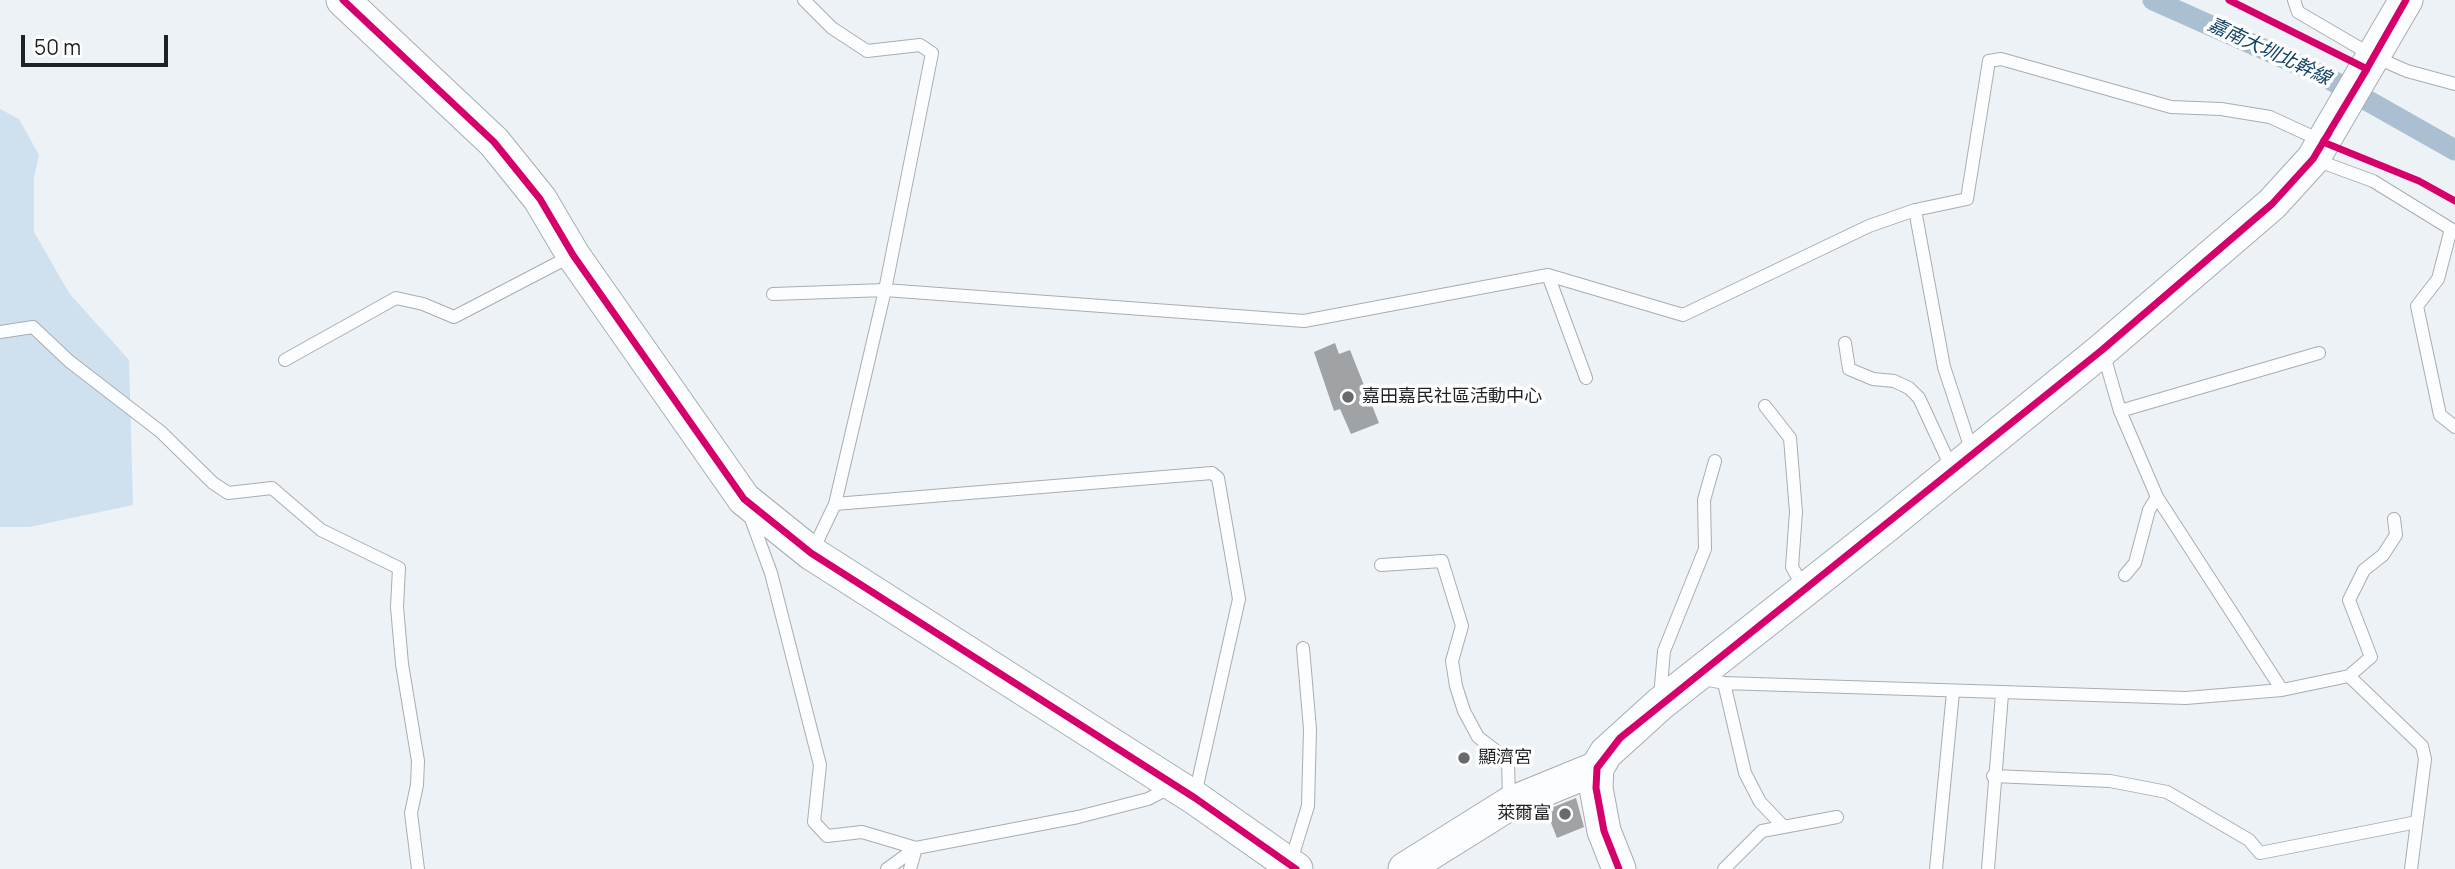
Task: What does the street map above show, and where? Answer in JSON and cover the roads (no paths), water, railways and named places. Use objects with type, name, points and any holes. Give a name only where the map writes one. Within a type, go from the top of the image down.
[{"type":"street","points":[[343,0],[494,142],[540,199],[573,255],[744,499],[811,552],[1184,792],[1293,867]]},
{"type":"street","points":[[1405,869],[1509,804],[1597,768],[1620,738],[1660,704],[1709,680],[1805,590],[2102,350],[2272,204],[2322,144],[2406,0]]},
{"type":"street","points":[[1597,768],[1599,808],[1619,869]]},
{"type":"lane","points":[[804,0],[832,28],[867,51],[920,45],[932,53],[885,290],[835,504],[811,552]]},
{"type":"lane","points":[[2294,0],[2298,12],[2371,63],[2455,84]]},
{"type":"lane","points":[[773,294],[885,290],[1304,321],[1548,275],[1683,315],[1869,226],[1915,210],[1967,199],[1989,61],[2001,59],[2171,107],[2221,109],[2270,117],[2322,144],[2373,181],[2451,229],[2438,279],[2417,306],[2440,415],[2455,427]]},
{"type":"lane","points":[[1915,210],[1963,464]]},
{"type":"lane","points":[[285,360],[396,298],[423,304],[454,317],[573,255]]},
{"type":"lane","points":[[1548,275],[1586,378]]},
{"type":"lane","points":[[0,332],[33,327],[69,361],[161,432],[212,482],[228,493],[272,488],[321,530],[399,569],[397,607],[402,664],[418,761],[417,785],[411,813],[418,869]]},
{"type":"lane","points":[[1845,343],[1849,369],[1873,379],[1894,381],[1909,388],[1919,398],[1963,464]]},
{"type":"lane","points":[[2102,350],[2120,411],[2157,497],[2282,690]]},
{"type":"lane","points":[[2120,411],[2319,353]]},
{"type":"lane","points":[[1765,406],[1790,438],[1796,512],[1792,567],[1805,590]]},
{"type":"lane","points":[[1660,704],[1664,651],[1705,549],[1704,500],[1714,461]]},
{"type":"lane","points":[[835,504],[1212,473],[1219,478],[1238,599],[1184,792],[1078,817],[916,848],[887,869]]},
{"type":"lane","points":[[2125,575],[2135,563],[2148,510],[2157,497]]},
{"type":"lane","points":[[744,499],[771,573],[820,765],[814,822],[827,836],[862,832],[916,848]]},
{"type":"lane","points":[[1782,825],[1760,802],[1745,773],[1709,680],[2002,694],[2186,698],[2282,690],[2349,676],[2371,657],[2349,600],[2364,570],[2383,555],[2396,535],[2394,519]]},
{"type":"lane","points":[[1381,565],[1442,561],[1462,626],[1452,661],[1456,686],[1464,712],[1478,737],[1508,760],[1509,804]]},
{"type":"lane","points":[[1293,867],[1308,806],[1310,729],[1303,648]]},
{"type":"lane","points":[[2349,676],[2421,746],[2426,759],[2411,869]]},
{"type":"lane","points":[[1936,869],[1953,692]]},
{"type":"lane","points":[[1988,869],[1993,776],[2002,694]]},
{"type":"lane","points":[[1993,776],[2110,781],[2167,792],[2249,840],[2260,853],[2417,822]]},
{"type":"lane","points":[[1724,869],[1762,831],[1782,825],[1813,823],[1837,817]]},
{"type":"lane","points":[[910,869],[916,848]]},
{"type":"waterway","name":"嘉南大圳北幹線","points":[[2153,0],[2324,76],[2455,150]]},
{"type":"place","name":"嘉田嘉民社區活動中心","points":[[1348,397]]},
{"type":"place","name":"顯濟宮","points":[[1464,758]]},
{"type":"place","name":"萊爾富","points":[[1565,814]]}]
